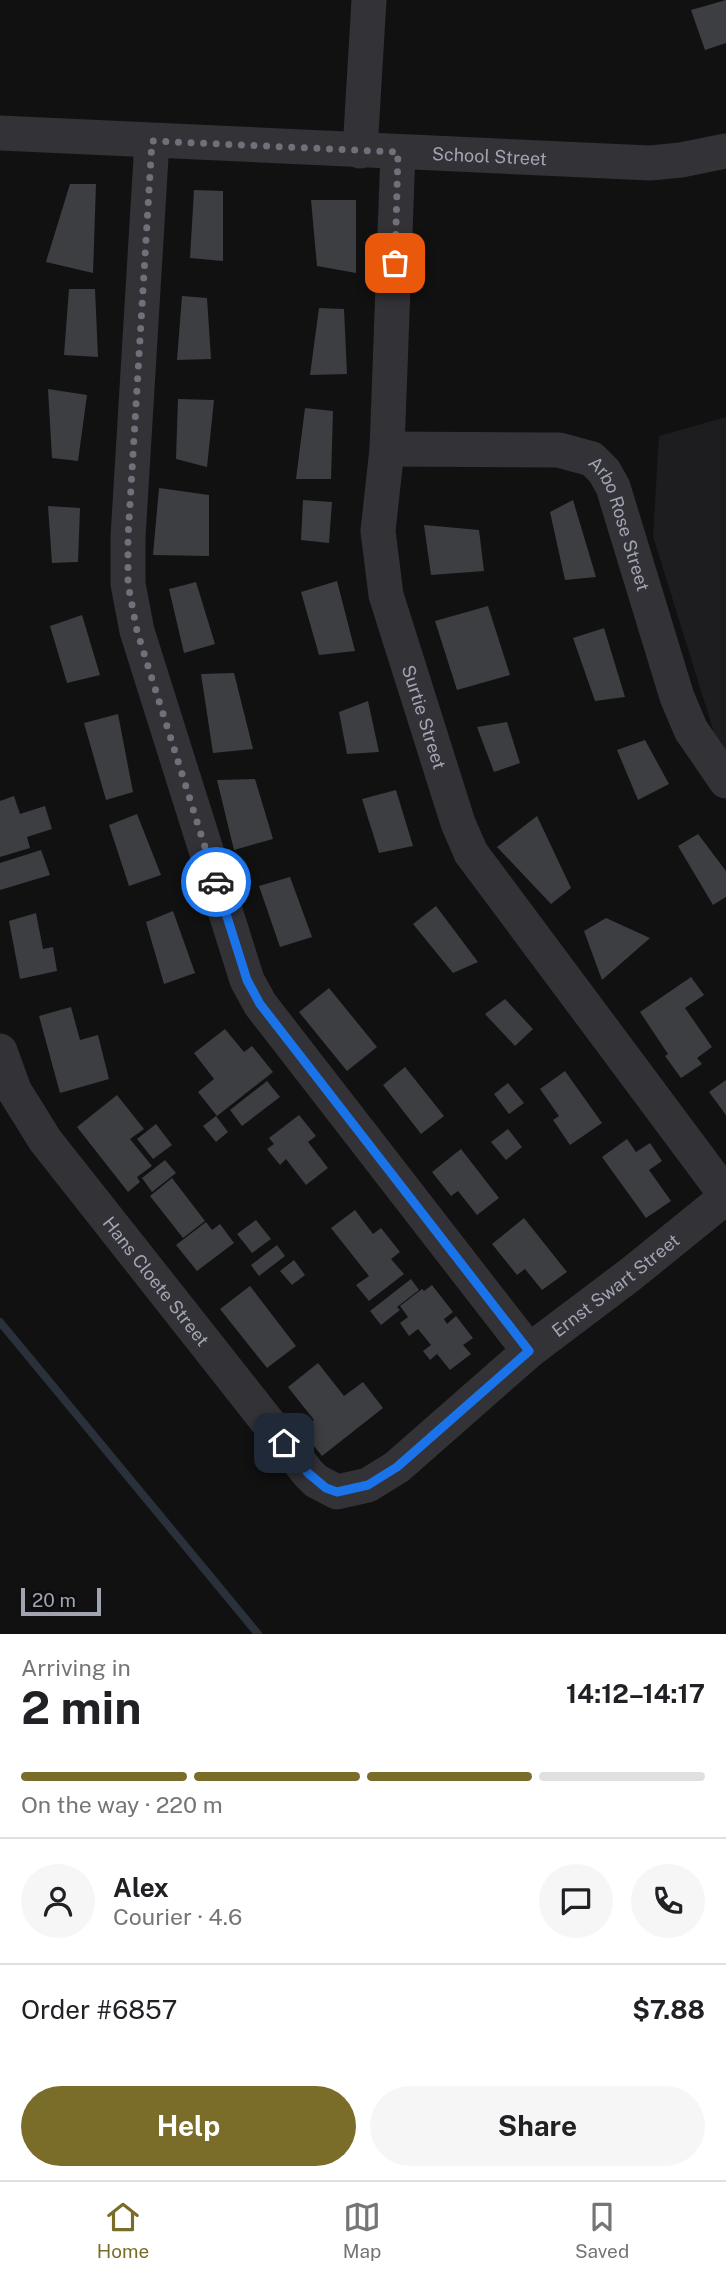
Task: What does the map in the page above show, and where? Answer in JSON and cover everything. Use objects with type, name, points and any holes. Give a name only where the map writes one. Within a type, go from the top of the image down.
[{"type":"street","points":[[360,151],[369,0]]},
{"type":"street","name":"School Street","points":[[0,133],[650,163],[726,151]]},
{"type":"street","points":[[152,141],[128,537],[128,584],[137,631],[247,980],[260,1004],[529,1351]]},
{"type":"street","name":"Surtie Street","points":[[398,152],[387,449],[378,531],[386,595],[458,823],[471,853],[726,1196]]},
{"type":"street","name":"Arbo Rose Street","points":[[387,449],[559,450],[579,453],[592,459],[604,471],[613,487],[677,697],[691,730],[726,781]]},
{"type":"street","name":"Hans Cloete Street","points":[[0,1051],[15,1090],[45,1140],[308,1473],[316,1481],[337,1492]]},
{"type":"street","name":"Ernst Swart Street","points":[[337,1492],[368,1485],[397,1467],[529,1351],[631,1274],[726,1196]]},
{"type":"shaded area","points":[[726,417],[726,751],[716,739],[653,536],[659,436]]},
{"type":"building","points":[[726,0],[726,43],[705,50],[691,10]]},
{"type":"building","points":[[70,184],[96,184],[93,273],[46,262]]},
{"type":"building","points":[[194,190],[223,191],[223,261],[190,258]]},
{"type":"building","points":[[311,200],[356,200],[356,273],[317,266]]},
{"type":"building","points":[[69,289],[95,289],[98,357],[64,355]]},
{"type":"building","points":[[182,296],[207,298],[211,359],[177,360]]},
{"type":"building","points":[[319,308],[344,309],[347,374],[310,375]]},
{"type":"building","points":[[48,389],[87,395],[78,461],[52,458]]},
{"type":"building","points":[[178,399],[214,400],[207,467],[176,459]]},
{"type":"building","points":[[305,408],[333,411],[331,479],[296,479]]},
{"type":"building","points":[[159,488],[209,495],[209,556],[153,555]]},
{"type":"building","points":[[303,500],[332,502],[329,543],[301,540]]},
{"type":"building","points":[[573,500],[596,577],[565,580],[550,512]]},
{"type":"building","points":[[48,506],[80,508],[78,562],[52,563]]},
{"type":"building","points":[[424,525],[479,530],[484,571],[431,575]]},
{"type":"building","points":[[337,581],[355,651],[319,655],[301,592]]},
{"type":"building","points":[[196,582],[215,644],[184,653],[169,589]]},
{"type":"building","points":[[488,606],[510,675],[457,690],[435,621]]},
{"type":"building","points":[[82,615],[100,675],[67,683],[50,626]]},
{"type":"building","points":[[604,628],[625,697],[595,701],[573,638]]},
{"type":"building","points":[[234,673],[253,749],[213,753],[201,674]]},
{"type":"building","points":[[368,701],[379,752],[347,754],[339,712]]},
{"type":"building","points":[[118,714],[133,792],[106,800],[84,723]]},
{"type":"building","points":[[507,722],[520,763],[494,772],[477,727]]},
{"type":"building","points":[[645,740],[669,784],[638,800],[617,750]]},
{"type":"building","points":[[255,779],[273,839],[234,850],[217,780]]},
{"type":"building","points":[[396,790],[413,846],[379,853],[362,799]]},
{"type":"building","points":[[14,796],[20,814],[45,806],[52,829],[27,837],[30,848],[0,857],[0,801]]},
{"type":"building","points":[[137,814],[161,875],[129,886],[109,825]]},
{"type":"building","points":[[537,816],[571,888],[551,904],[497,847]]},
{"type":"building","points":[[698,834],[726,871],[726,897],[713,905],[678,846]]},
{"type":"building","points":[[41,850],[50,875],[0,890],[0,863]]},
{"type":"building","points":[[290,877],[312,937],[280,947],[259,886]]},
{"type":"building","points":[[436,906],[478,962],[453,973],[413,924]]},
{"type":"building","points":[[173,911],[195,973],[164,984],[146,922]]},
{"type":"building","points":[[36,913],[43,949],[53,947],[57,971],[20,979],[9,921]]},
{"type":"building","points":[[606,918],[650,938],[602,980],[584,931]]},
{"type":"building","points":[[691,977],[704,995],[685,1008],[712,1047],[697,1058],[702,1064],[681,1078],[640,1012]]},
{"type":"building","points":[[329,988],[377,1047],[347,1071],[299,1012]]},
{"type":"building","points":[[505,999],[533,1029],[515,1046],[485,1014]]},
{"type":"building","points":[[71,1007],[80,1040],[98,1035],[109,1079],[60,1093],[39,1016]]},
{"type":"building","points":[[225,1029],[244,1052],[252,1046],[273,1072],[217,1116],[198,1092],[214,1079],[194,1053]]},
{"type":"building","points":[[405,1067],[444,1116],[421,1134],[383,1085]]},
{"type":"building","points":[[565,1071],[602,1123],[570,1145],[553,1120],[559,1116],[540,1089]]},
{"type":"building","points":[[726,1080],[726,1115],[709,1092]]},
{"type":"building","points":[[267,1081],[280,1097],[242,1126],[230,1110]]},
{"type":"building","points":[[508,1083],[524,1103],[509,1114],[494,1094]]},
{"type":"building","points":[[117,1095],[144,1129],[130,1139],[152,1166],[137,1177],[140,1182],[128,1192],[77,1127]]},
{"type":"building","points":[[299,1115],[316,1136],[308,1142],[328,1168],[306,1185],[286,1159],[280,1165],[267,1149],[274,1144],[269,1138]]},
{"type":"building","points":[[216,1116],[228,1132],[216,1142],[203,1126]]},
{"type":"building","points":[[156,1124],[172,1145],[153,1159],[137,1139]]},
{"type":"building","points":[[508,1129],[522,1147],[506,1160],[491,1142]]},
{"type":"building","points":[[627,1139],[636,1152],[650,1143],[662,1161],[649,1170],[671,1201],[646,1218],[602,1157]]},
{"type":"building","points":[[461,1149],[499,1198],[477,1215],[458,1191],[451,1196],[432,1172]]},
{"type":"building","points":[[165,1160],[176,1173],[152,1192],[142,1178]]},
{"type":"building","points":[[172,1178],[205,1221],[183,1238],[150,1196]]},
{"type":"building","points":[[355,1210],[373,1234],[381,1228],[400,1252],[391,1259],[404,1274],[369,1301],[356,1285],[369,1276],[331,1228]]},
{"type":"building","points":[[524,1218],[567,1272],[542,1290],[525,1269],[517,1275],[492,1244]]},
{"type":"building","points":[[256,1220],[271,1239],[252,1253],[237,1234]]},
{"type":"building","points":[[206,1222],[212,1230],[220,1224],[234,1243],[197,1271],[176,1245]]},
{"type":"building","points":[[277,1245],[285,1256],[259,1276],[251,1265]]},
{"type":"building","points":[[294,1260],[305,1275],[292,1285],[280,1271]]},
{"type":"building","points":[[411,1279],[419,1290],[397,1307],[400,1310],[381,1325],[370,1311]]},
{"type":"building","points":[[432,1285],[453,1312],[444,1319],[447,1324],[456,1316],[473,1338],[463,1345],[471,1354],[450,1370],[437,1354],[430,1360],[423,1351],[431,1345],[418,1329],[409,1336],[400,1323],[408,1317],[400,1306],[422,1289],[424,1291]]},
{"type":"building","points":[[250,1286],[296,1346],[267,1368],[220,1309]]},
{"type":"building","points":[[318,1363],[344,1396],[363,1382],[383,1408],[322,1456],[301,1430],[314,1420],[288,1387]]},
{"type":"waterway","points":[[0,1322],[258,1634]]},
{"type":"way so far","points":[[216,882],[137,631],[128,584],[128,537],[152,141],[398,152],[395,263]]},
{"type":"route","points":[[216,882],[247,980],[260,1004],[529,1351],[397,1467],[368,1485],[337,1492],[326,1488],[308,1473],[284,1443]]}]
